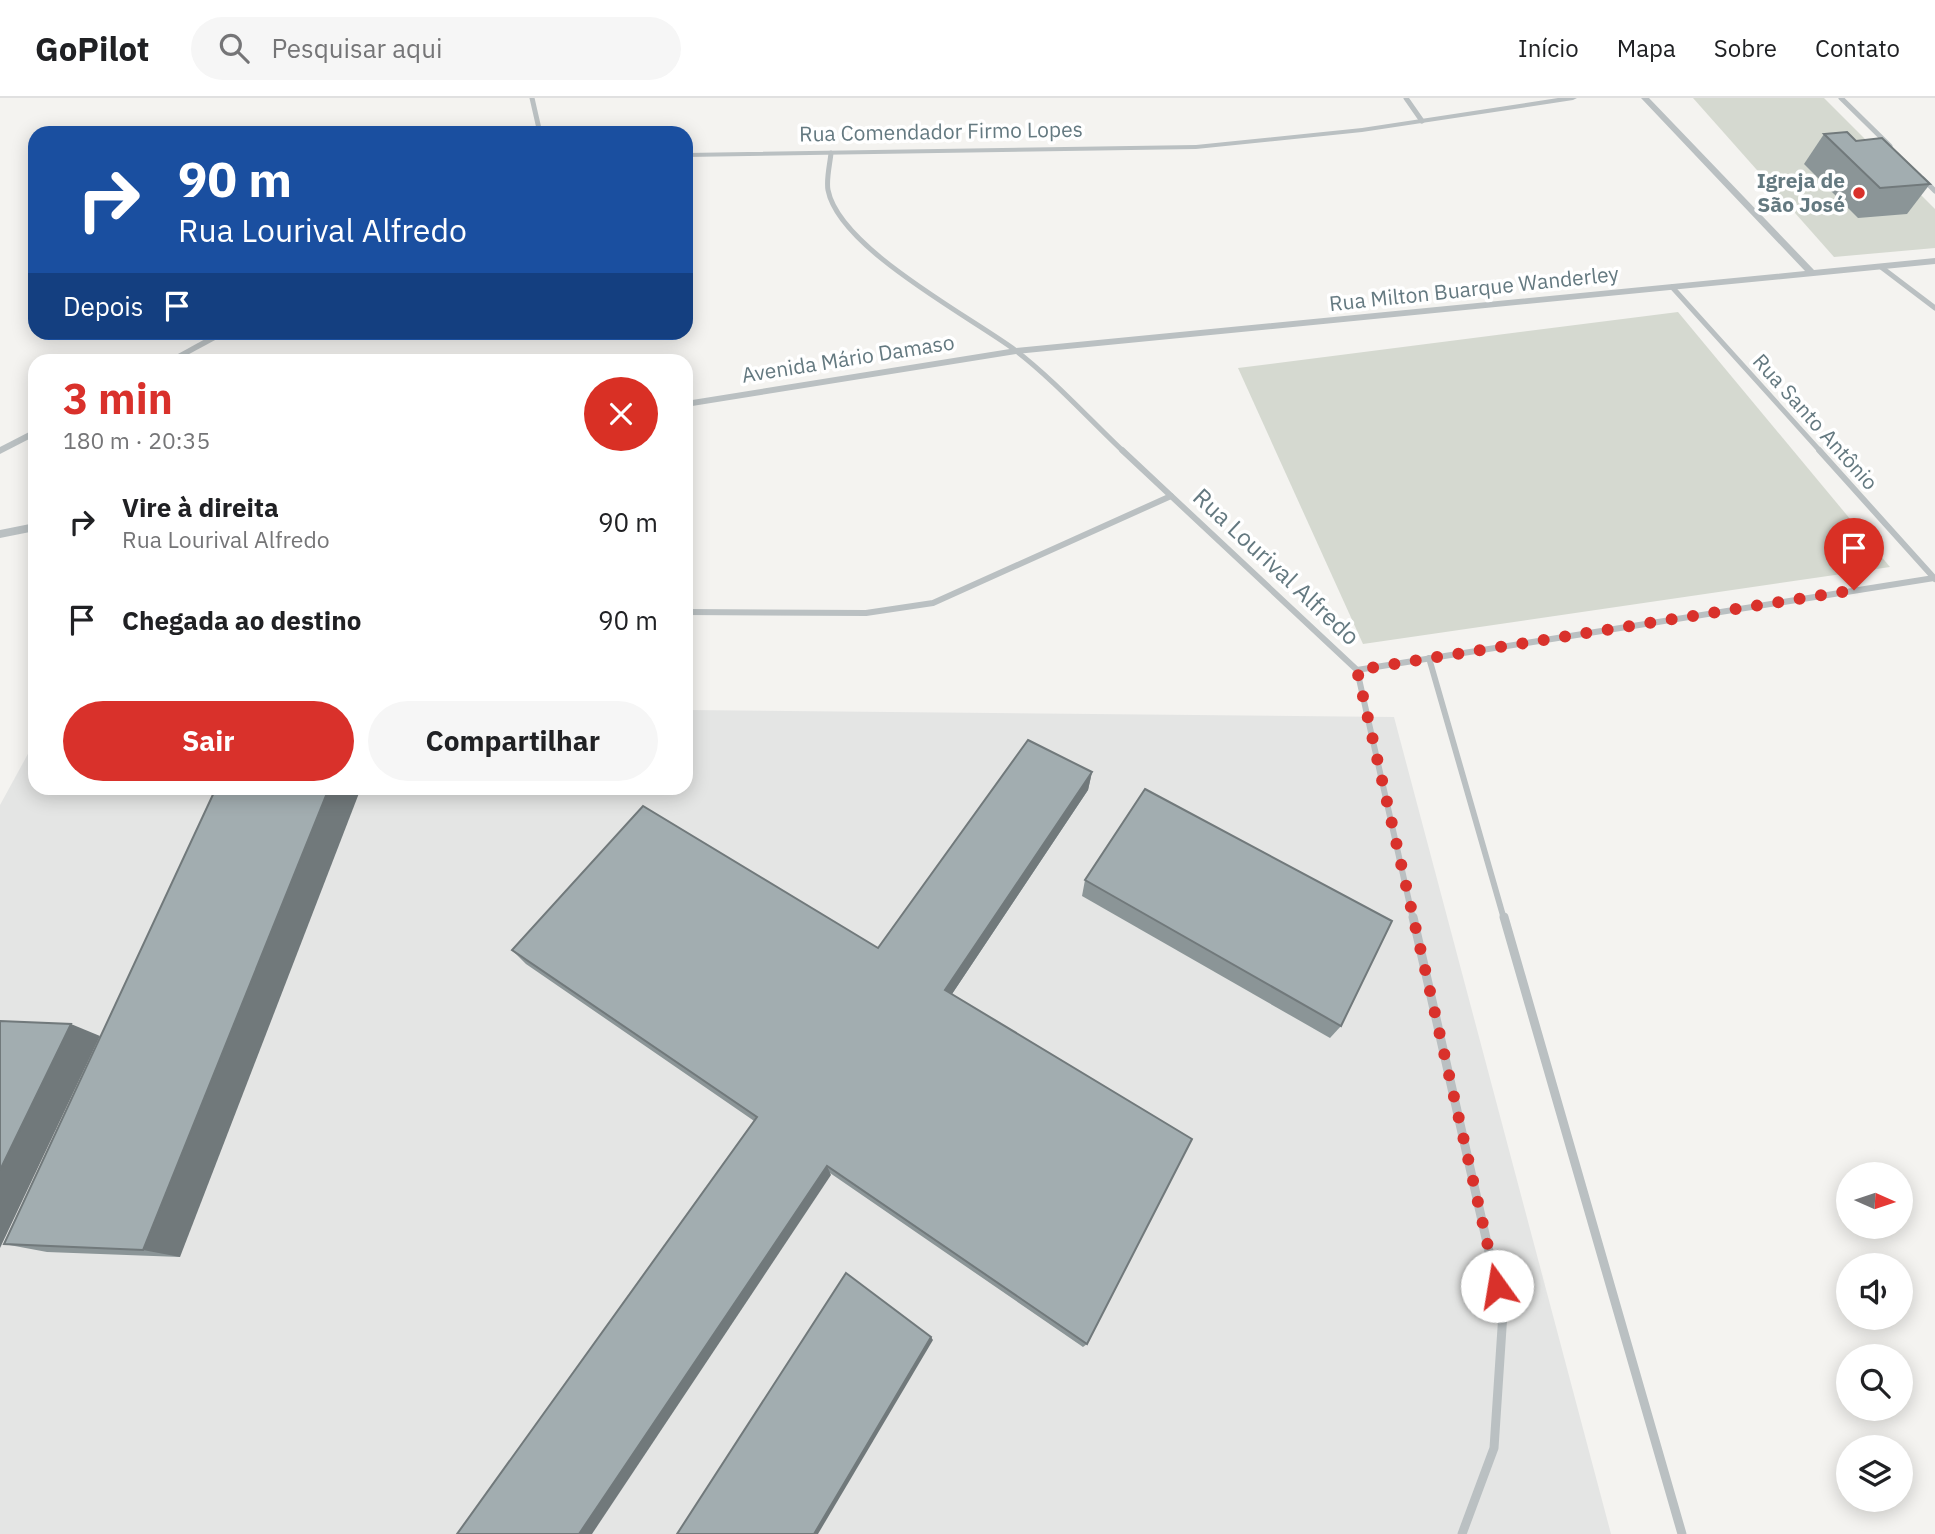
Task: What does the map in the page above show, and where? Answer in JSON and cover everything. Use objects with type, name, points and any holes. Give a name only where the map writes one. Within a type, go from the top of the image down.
[{"type":"street","points":[[532,98],[538,126]]},
{"type":"street","points":[[1406,98],[1422,121]]},
{"type":"street","points":[[1196,147],[1422,121],[1573,98]]},
{"type":"street","points":[[1645,98],[1812,273]]},
{"type":"street","points":[[1841,98],[1897,154]]},
{"type":"street","name":"Rua Comendador Firmo Lopes","points":[[693,155],[1196,147]]},
{"type":"street","name":"Rua Lourival Alfredo","points":[[831,153],[828,190],[841,218],[868,246],[947,307],[1016,351],[1357,670],[1934,578]]},
{"type":"street","points":[[1916,172],[1935,191]]},
{"type":"street","name":"Rua Milton Buarque Wanderley","points":[[1016,351],[1935,261]]},
{"type":"street","points":[[1881,267],[1935,308]]},
{"type":"street","name":"Rua Santo Antônio","points":[[1672,287],[1934,578]]},
{"type":"street","points":[[184,354],[211,340]]},
{"type":"street","name":"Avenida Mário Damaso","points":[[693,403],[1016,351]]},
{"type":"street","points":[[0,450],[28,436]]},
{"type":"street","name":"Rua Lourival Alfredo","points":[[693,612],[866,613],[933,603],[1171,496]]},
{"type":"street","points":[[0,534],[28,528]]},
{"type":"street","points":[[1429,658],[1682,1534]]},
{"type":"street","points":[[1357,670],[1503,1313],[1494,1447],[1462,1534]]},
{"type":"shaded area","points":[[1693,98],[1824,98],[1935,209],[1935,248],[1834,257]]},
{"type":"shaded area","points":[[1678,312],[1890,567],[1363,644],[1238,368]]},
{"type":"shaded area","points":[[693,710],[1394,717],[1611,1534],[0,1534],[0,805],[28,754],[28,795],[693,795]]},
{"type":"building","points":[[1847,132],[1856,141],[1882,138],[1930,184],[1880,188],[1824,134]]},
{"type":"building","points":[[1028,740],[1092,772],[945,990],[1192,1139],[1087,1344],[827,1166],[579,1534],[457,1534],[757,1117],[512,950],[643,806],[878,948]]},
{"type":"building","points":[[1145,789],[1392,921],[1341,1026],[1085,880]]},
{"type":"building","points":[[213,795],[326,795],[143,1250],[4,1244]]},
{"type":"building","points":[[0,1021],[71,1024],[0,1170]]},
{"type":"building","points":[[846,1273],[931,1337],[814,1534],[677,1534]]},
{"type":"place","name":"Igreja de São José","points":[[1859,193]]},
{"type":"route","points":[[1497,1286],[1357,670],[1854,590]]}]
